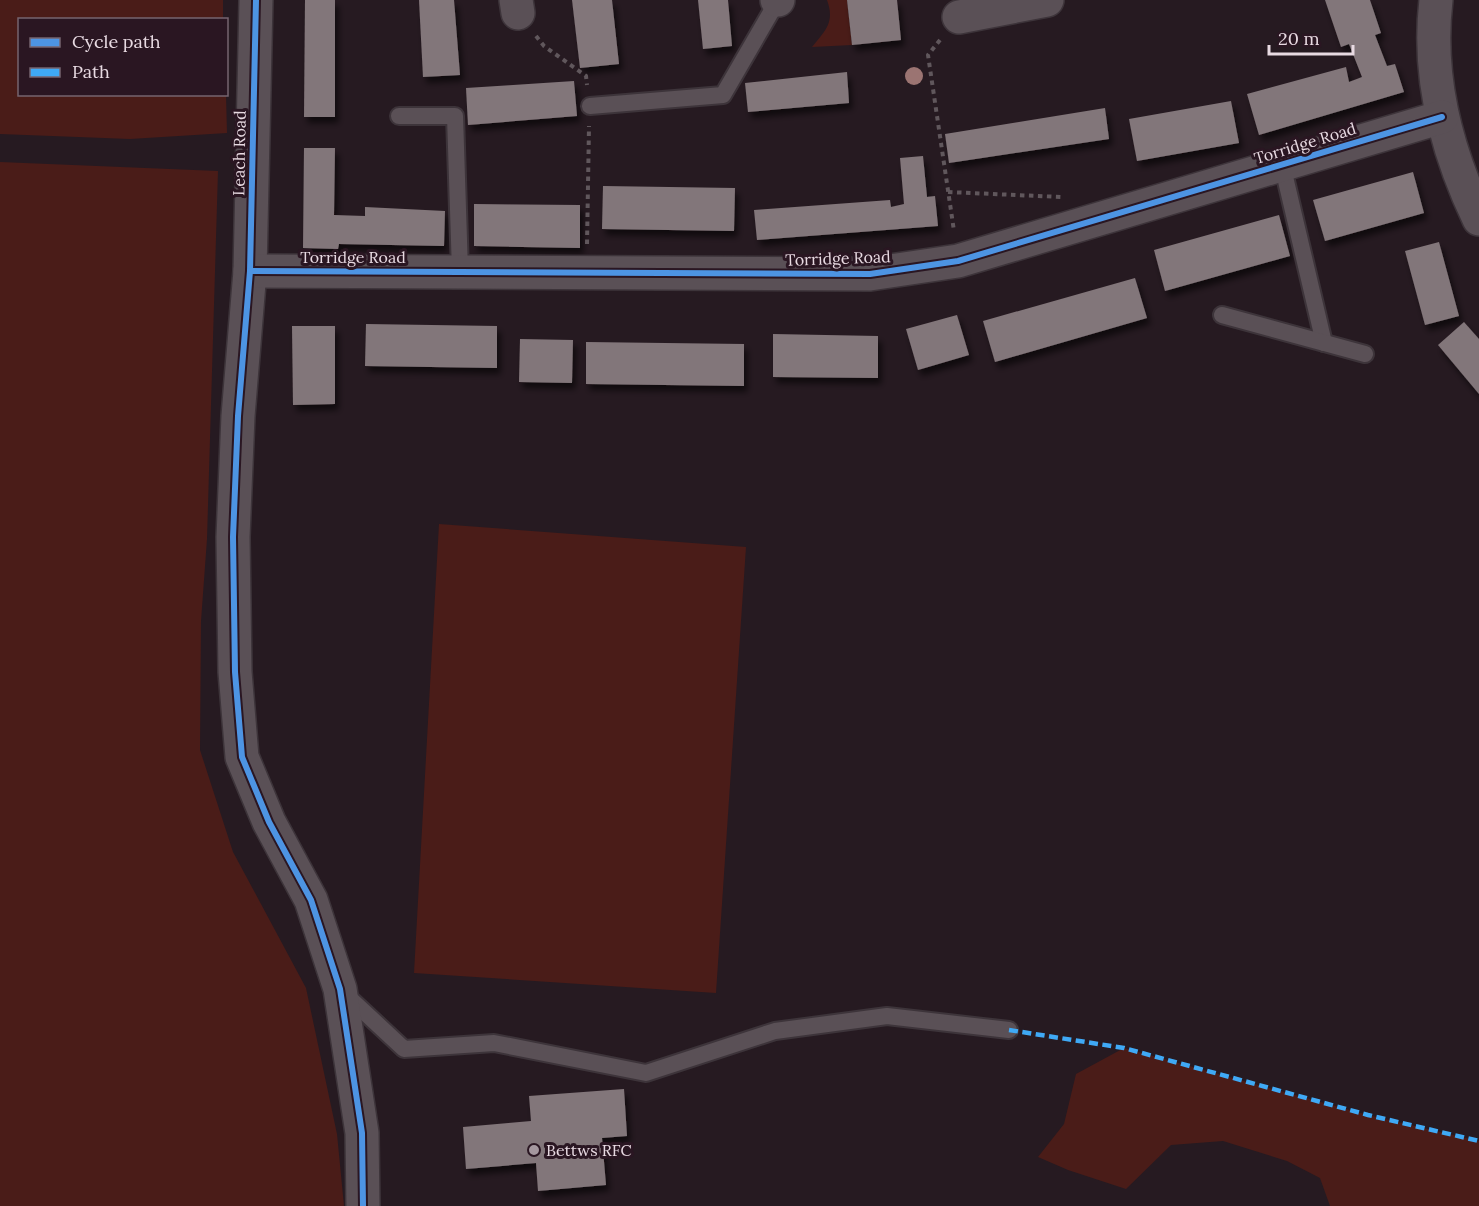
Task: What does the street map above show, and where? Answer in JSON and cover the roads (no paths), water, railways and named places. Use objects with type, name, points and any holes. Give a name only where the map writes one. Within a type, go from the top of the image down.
[{"type":"street","name":"Leach Road","points":[[256,0],[250,271],[238,416],[233,537],[235,672],[243,757],[269,822],[312,900],[340,989],[362,1133],[363,1206]]},
{"type":"street","points":[[959,17],[1047,0]]},
{"type":"street","points":[[1436,0],[1434,68],[1442,117],[1456,166],[1479,219]]},
{"type":"street","name":"Torridge Road","points":[[250,271],[870,274],[958,261],[1442,117]]},
{"type":"lane","points":[[590,106],[723,95],[778,0]]},
{"type":"lane","points":[[399,116],[455,116],[460,271]]},
{"type":"lane","points":[[1282,164],[1324,342]]},
{"type":"lane","points":[[1222,315],[1365,354]]},
{"type":"lane","points":[[340,989],[404,1049],[494,1043],[646,1072],[775,1031],[887,1016],[1009,1030]]},
{"type":"place","name":"Bettws RFC","points":[[534,1150]]}]
